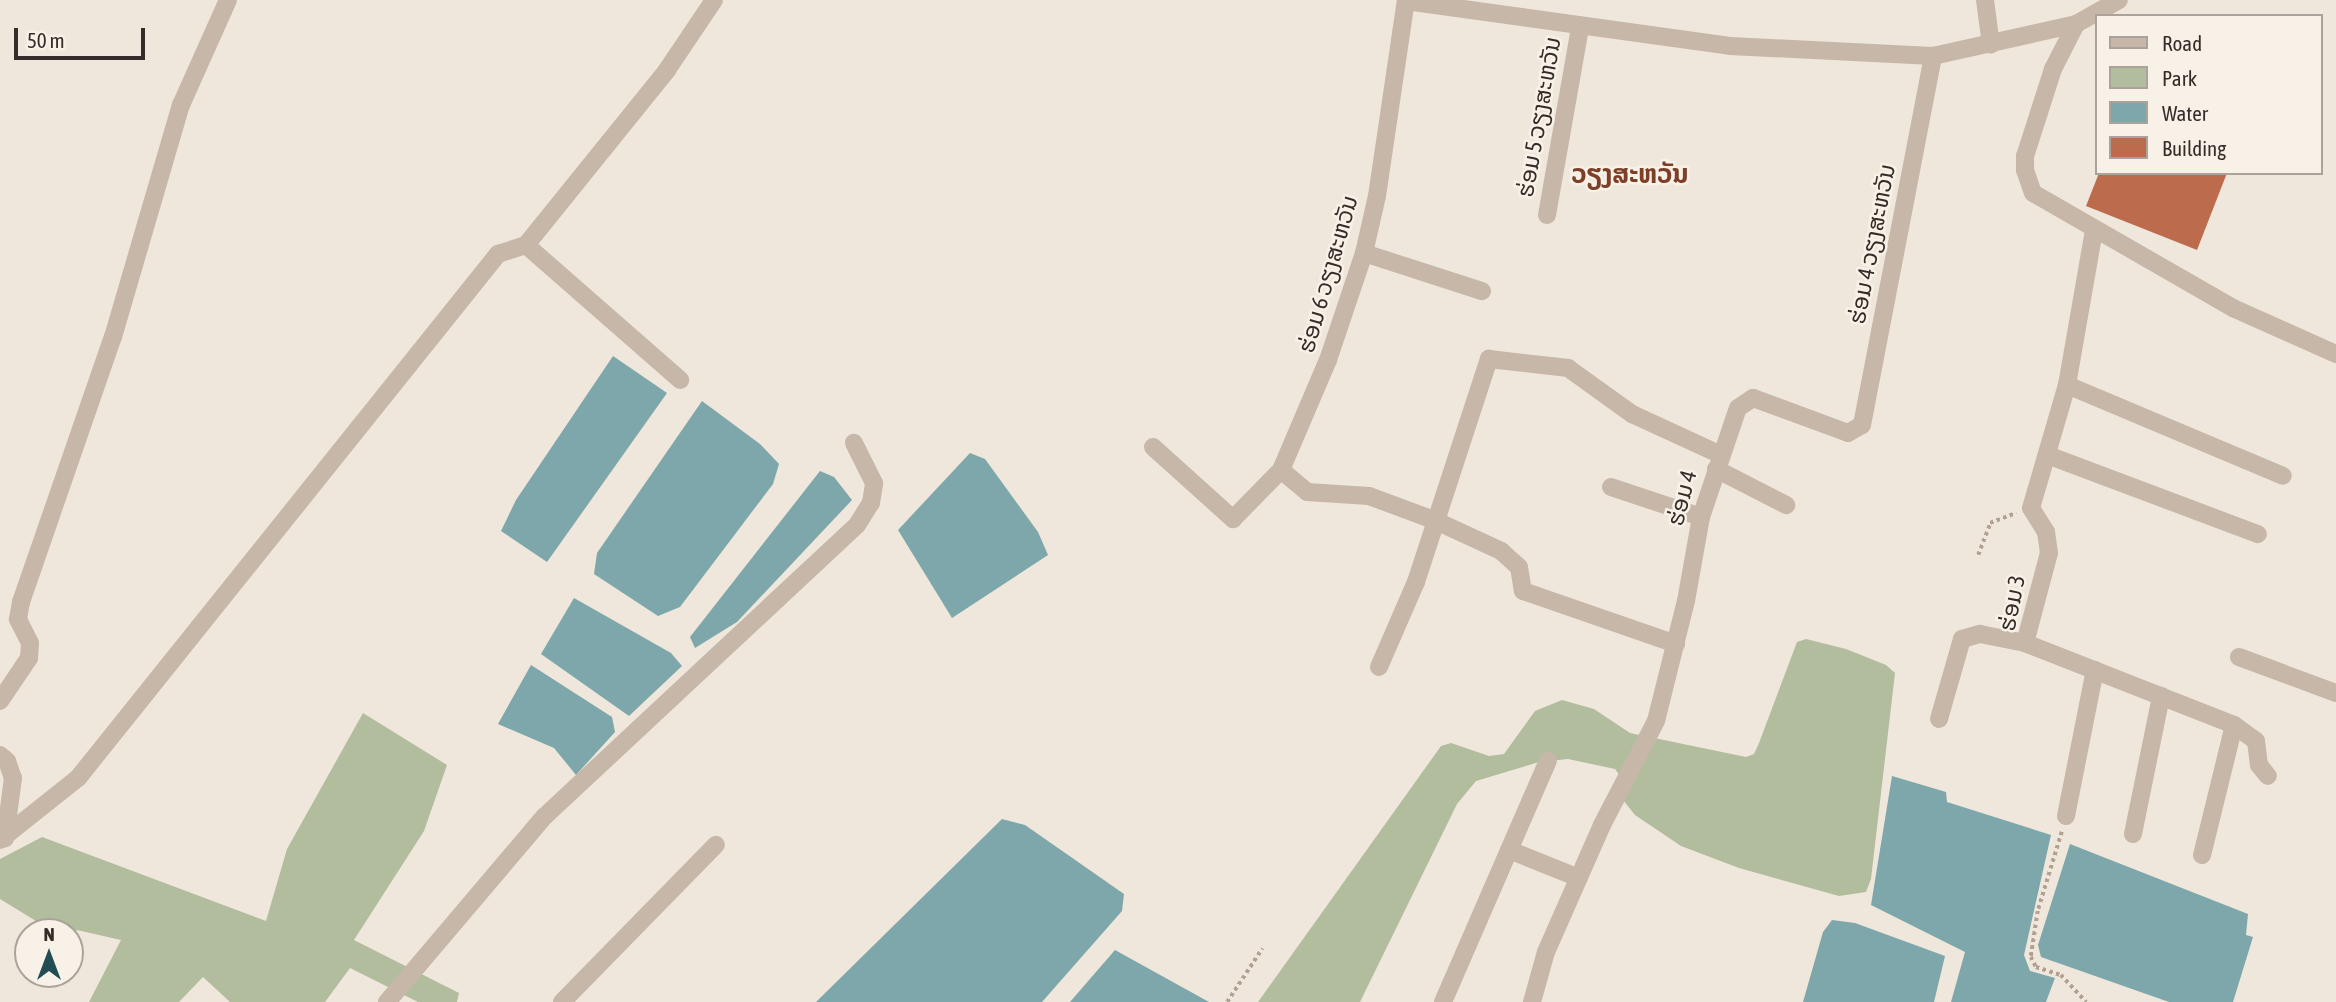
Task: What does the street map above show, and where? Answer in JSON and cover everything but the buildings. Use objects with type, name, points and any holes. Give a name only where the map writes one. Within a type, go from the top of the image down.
[{"type":"street","points":[[0,701],[29,658],[30,643],[18,619],[21,602],[113,337],[181,105],[228,0]]},
{"type":"street","points":[[2,839],[78,778],[498,254],[526,245],[667,70],[713,0]]},
{"type":"street","points":[[1985,0],[1991,45]]},
{"type":"street","points":[[1406,1],[1730,46],[1933,56],[2076,24],[2119,0]]},
{"type":"street","name":"ຮ່ອມ 6 ວຽງສະຫວັນ","points":[[1281,470],[1324,371],[1364,253],[1377,196],[1406,1]]},
{"type":"street","points":[[2076,24],[2053,69],[2025,170],[2029,187],[2039,198],[2233,308],[2336,354]]},
{"type":"street","name":"ຮ່ອມ 5 ວຽງສະຫວັນ","points":[[1547,215],[1580,27]]},
{"type":"street","name":"ຮ່ອມ 4 ວຽງສະຫວັນ","points":[[1849,433],[1862,425],[1933,56]]},
{"type":"street","points":[[2031,508],[2050,456],[2067,385],[2094,230]]},
{"type":"street","points":[[526,245],[680,380]]},
{"type":"street","points":[[1364,253],[1482,291]]},
{"type":"street","points":[[1379,667],[1416,582],[1434,520],[1489,359],[1568,368],[1632,414],[1718,461],[1786,505]]},
{"type":"street","points":[[2067,385],[2283,476]]},
{"type":"street","name":"ຮ່ອມ 4","points":[[1532,1002],[1546,952],[1656,721],[1676,644],[1700,517],[1738,408],[1752,398],[1849,433]]},
{"type":"street","points":[[387,1002],[545,816],[857,524],[871,503],[874,483],[865,457],[854,443]]},
{"type":"street","points":[[1153,447],[1233,519],[1281,470],[1307,492],[1369,496],[1434,520],[1501,551],[1519,567],[1523,591],[1676,644]]},
{"type":"street","points":[[2050,456],[2258,534]]},
{"type":"street","points":[[1611,487],[1700,517]]},
{"type":"street","name":"ຮ່ອມ 3","points":[[2031,508],[2046,532],[2049,553],[2025,643],[2234,725]]},
{"type":"street","points":[[1939,719],[1962,639],[1980,634],[2025,643]]},
{"type":"street","points":[[2239,657],[2336,694]]},
{"type":"street","points":[[2066,816],[2095,670]]},
{"type":"street","points":[[2133,834],[2161,696]]},
{"type":"street","points":[[2202,855],[2234,725],[2256,741],[2259,765],[2268,776]]},
{"type":"street","points":[[0,755],[7,761],[13,778],[2,839]]},
{"type":"street","points":[[1443,1002],[1548,761]]},
{"type":"street","points":[[562,1002],[716,845]]},
{"type":"street","points":[[1509,850],[1579,878]]},
{"type":"path","points":[[1978,555],[1990,523],[2031,508]]},
{"type":"path","points":[[2066,816],[2038,911],[2031,957],[2036,967],[2061,975],[2086,1002]]},
{"type":"path","points":[[1227,1002],[1262,950]]},
{"type":"green space","points":[[1806,639],[1846,649],[1886,665],[1895,673],[1871,879],[1866,892],[1839,896],[1739,868],[1681,846],[1635,815],[1623,800],[1621,777],[1615,769],[1568,759],[1539,762],[1476,781],[1457,804],[1360,1002],[1258,1002],[1441,746],[1451,743],[1489,756],[1504,754],[1535,711],[1562,700],[1594,709],[1630,733],[1746,757],[1754,754],[1759,743],[1797,642]]},
{"type":"green space","points":[[363,713],[447,765],[424,831],[354,940],[459,993],[457,1002],[418,1002],[350,968],[325,1002],[230,1002],[203,977],[179,1002],[89,1002],[121,940],[84,932],[84,918],[31,918],[0,899],[0,859],[42,837],[266,921],[287,849]]},
{"type":"water","points":[[613,356],[667,393],[547,562],[501,531],[516,500]]},
{"type":"water","points":[[702,401],[760,444],[779,464],[773,484],[680,607],[658,616],[594,574],[597,553]]},
{"type":"water","points":[[970,453],[985,459],[1038,532],[1048,555],[952,618],[898,530]]},
{"type":"water","points":[[820,471],[834,477],[852,500],[737,622],[695,648],[690,637]]},
{"type":"water","points":[[574,598],[671,653],[682,666],[629,716],[541,654]]},
{"type":"water","points":[[531,665],[612,717],[615,732],[576,775],[554,748],[498,724]]},
{"type":"water","points":[[1892,776],[1946,792],[1947,802],[2051,835],[2024,955],[2030,971],[2055,978],[2046,1002],[1951,1002],[1965,952],[1871,905]]},
{"type":"water","points":[[1002,819],[1025,825],[1124,894],[1122,911],[1042,1002],[816,1002]]},
{"type":"water","points":[[2070,844],[2248,914],[2246,935],[2253,937],[2233,1002],[2169,1002],[2041,957],[2038,945]]},
{"type":"water","points":[[1832,920],[1855,923],[1945,956],[1934,1002],[1803,1002],[1823,932]]},
{"type":"water","points":[[1115,950],[1209,1002],[1070,1002]]},
{"type":"district","name":"ວຽງສະຫວັນ","points":[[1630,175]]}]
